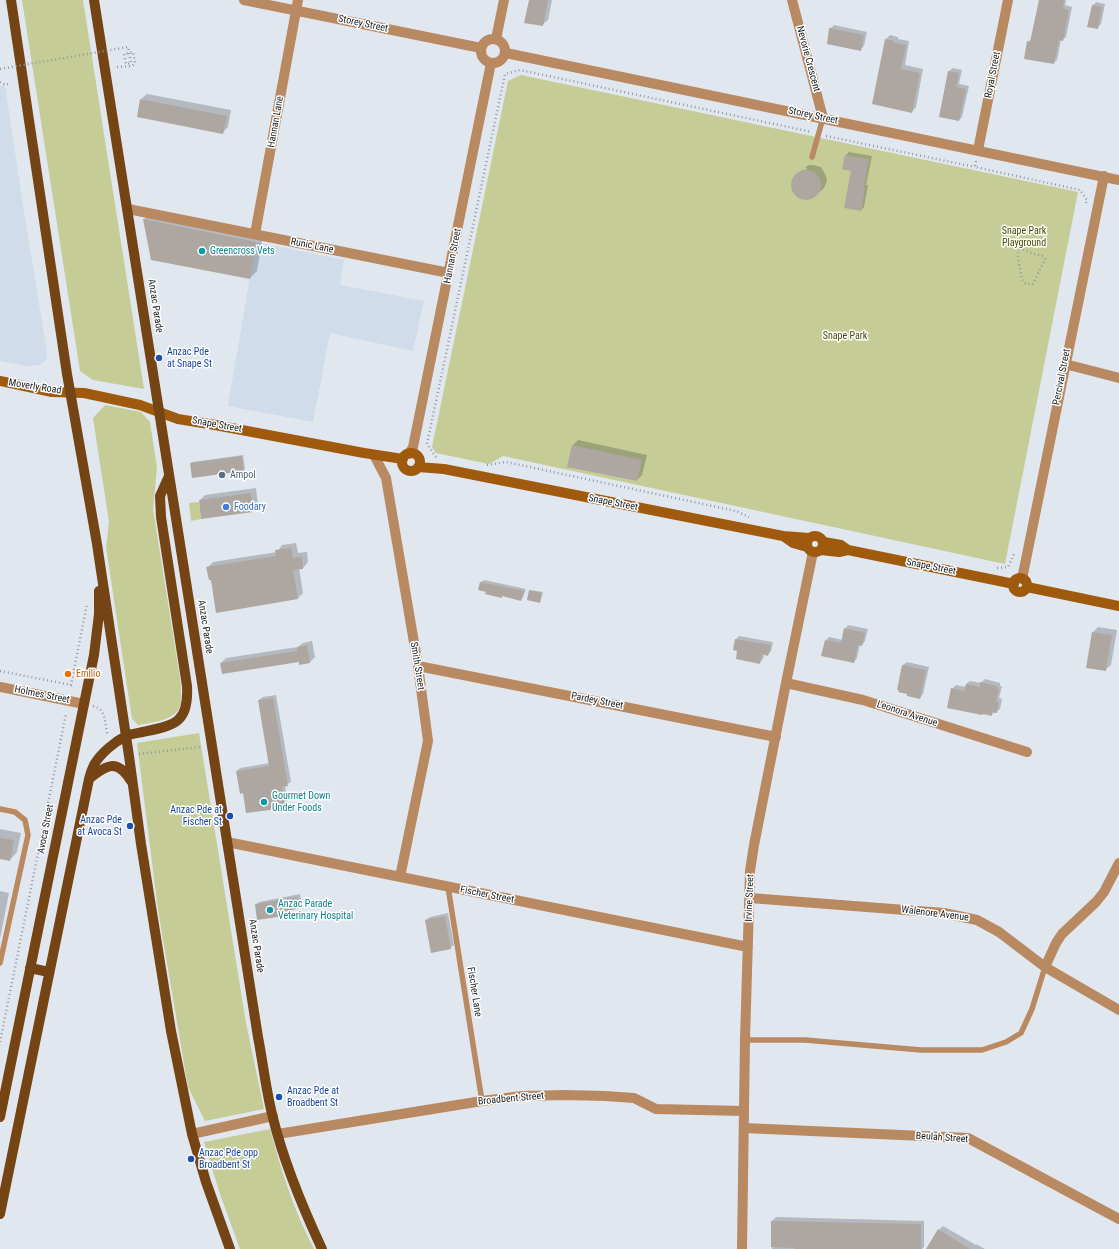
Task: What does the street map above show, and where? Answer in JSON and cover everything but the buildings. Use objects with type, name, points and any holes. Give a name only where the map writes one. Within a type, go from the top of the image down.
[{"type":"main road","points":[[11,0],[71,392],[97,544],[132,783],[171,1031],[192,1134],[206,1182],[230,1249]]},
{"type":"main road","name":"Anzac Parade","points":[[94,0],[258,1036],[273,1116],[290,1175],[322,1249]]},
{"type":"main road","points":[[0,1214],[89,779],[94,765],[102,754],[126,736],[169,726],[177,722],[187,707],[188,697],[186,674],[161,517],[160,496],[169,476]]},
{"type":"main road","name":"Avoca Street","points":[[0,1117],[94,655],[99,614],[97,544]]},
{"type":"main road","points":[[89,779],[102,769],[109,766],[116,766],[122,769],[132,783]]},
{"type":"main road","points":[[30,968],[49,972]]},
{"type":"street","name":"Storey Street","points":[[244,0],[297,5],[481,48]]},
{"type":"street","points":[[496,39],[504,0]]},
{"type":"street","name":"Nevorie Crescent","points":[[792,0],[823,118]]},
{"type":"street","name":"Royal Street","points":[[978,150],[1008,0]]},
{"type":"street","name":"Hannan Lane","points":[[256,234],[297,5]]},
{"type":"street","points":[[496,39],[504,44],[506,53],[505,57],[500,61],[491,63],[486,62],[483,58],[481,48],[487,40],[496,39]]},
{"type":"street","name":"Storey Street","points":[[506,53],[1119,180]]},
{"type":"street","name":"Hannan Street","points":[[411,458],[491,63]]},
{"type":"street","name":"Percival Street","points":[[1021,583],[1104,176]]},
{"type":"street","name":"Runic Lane","points":[[128,209],[449,274]]},
{"type":"street","points":[[1065,364],[1119,378]]},
{"type":"street","name":"Moverly Road","points":[[0,381],[52,392],[71,392]]},
{"type":"street","name":"Snape Street","points":[[71,392],[84,393],[140,405],[178,419],[375,457],[411,458]]},
{"type":"street","name":"Snape Street","points":[[364,454],[411,458],[444,470],[783,536],[793,543],[815,546],[839,552],[848,550],[1021,583],[1119,606]]},
{"type":"street","name":"Smith Street","points":[[375,457],[386,478],[418,666],[428,741],[400,877]]},
{"type":"street","name":"Irvine Street","points":[[742,1249],[745,1040],[750,871],[786,683],[815,546]]},
{"type":"street","name":"Pardey Street","points":[[418,666],[776,737]]},
{"type":"street","name":"Leonora Avenue","points":[[786,683],[863,700],[1027,752]]},
{"type":"street","name":"Holmes Street","points":[[0,687],[84,704]]},
{"type":"street","name":"Fischer Street","points":[[227,842],[748,947]]},
{"type":"street","points":[[1045,967],[1056,943],[1062,934],[1096,902],[1104,892],[1119,863]]},
{"type":"street","name":"Walenore Avenue","points":[[750,898],[944,913],[977,920],[999,932],[1045,967],[1119,1010]]},
{"type":"street","name":"Broadbent Street","points":[[278,1134],[482,1101],[522,1096],[605,1096],[634,1098],[656,1109],[744,1111]]},
{"type":"street","points":[[192,1134],[273,1116]]},
{"type":"street","name":"Beulah Street","points":[[744,1128],[968,1138],[1119,1219]]},
{"type":"lane","points":[[812,157],[823,118]]},
{"type":"lane","points":[[0,809],[15,812],[25,820],[28,835],[0,963]]},
{"type":"lane","name":"Fischer Lane","points":[[448,887],[482,1101]]},
{"type":"lane","points":[[745,1040],[805,1040],[921,1050],[982,1050],[1006,1042],[1021,1033],[1032,1009],[1045,967]]},
{"type":"path","points":[[0,69],[128,47],[131,63],[126,64],[124,54],[133,52],[135,63],[132,66],[117,67]]},
{"type":"path","points":[[442,458],[435,456],[427,444],[505,74],[520,70],[1080,190],[1087,200],[1085,208]]},
{"type":"path","points":[[0,82],[4,85],[8,84]]},
{"type":"path","points":[[975,167],[978,150]]},
{"type":"path","points":[[1019,249],[1043,256],[1044,259],[1033,284],[1026,284],[1022,280],[1020,266],[1017,254],[1019,249]]},
{"type":"path","points":[[483,466],[506,462],[736,510],[752,519]]},
{"type":"path","points":[[992,569],[1008,566],[1014,558],[1015,550]]},
{"type":"path","points":[[0,671],[71,685],[88,597]]},
{"type":"path","points":[[84,704],[99,707],[103,711],[106,731],[109,738]]},
{"type":"path","name":"Avoca Street","points":[[0,1042],[66,714]]},
{"type":"path","points":[[138,755],[200,747],[201,753]]},
{"type":"shaded area","points":[[0,86],[5,86],[46,347],[47,359],[40,365],[28,366],[0,361]]},
{"type":"shaded area","points":[[256,242],[344,260],[340,285],[424,301],[413,351],[330,333],[313,422],[228,406]]},
{"type":"green space","points":[[22,0],[83,0],[144,389],[93,380],[80,371]]},
{"type":"green space","name":"Snape Park","points":[[521,75],[1078,192],[1005,564],[503,456],[489,464],[436,453],[432,447],[508,81]]},
{"type":"green space","points":[[105,405],[141,412],[150,422],[157,468],[153,509],[181,685],[181,702],[175,713],[164,720],[138,725],[132,719],[106,547],[109,522],[93,418]]},
{"type":"green space","points":[[199,502],[201,519],[191,521],[189,503]]},
{"type":"green space","points":[[199,733],[246,1023],[264,1109],[205,1121],[188,1087],[158,910],[137,743]]},
{"type":"green space","points":[[270,1129],[300,1220],[314,1249],[240,1249],[220,1194],[204,1142]]},
{"type":"place","name":"Greencross Vets","points":[[202,251]]},
{"type":"place","name":"Anzac Pde at Snape St","points":[[159,358]]},
{"type":"place","name":"Ampol","points":[[222,475]]},
{"type":"place","name":"Foodary","points":[[226,507]]},
{"type":"place","name":"Emilio","points":[[68,674]]},
{"type":"place","name":"Gourmet Down Under Foods","points":[[264,802]]},
{"type":"place","name":"Anzac Pde at Fischer St","points":[[230,816]]},
{"type":"place","name":"Anzac Pde at Avoca St","points":[[130,826]]},
{"type":"place","name":"Anzac Parade Veterinary Hospital","points":[[270,910]]},
{"type":"place","name":"Anzac Pde at Broadbent St","points":[[279,1097]]},
{"type":"place","name":"Anzac Pde opp Broadbent St","points":[[191,1159]]},
{"type":"park label","name":"Snape Park Playground","points":[[1024,236]]}]
